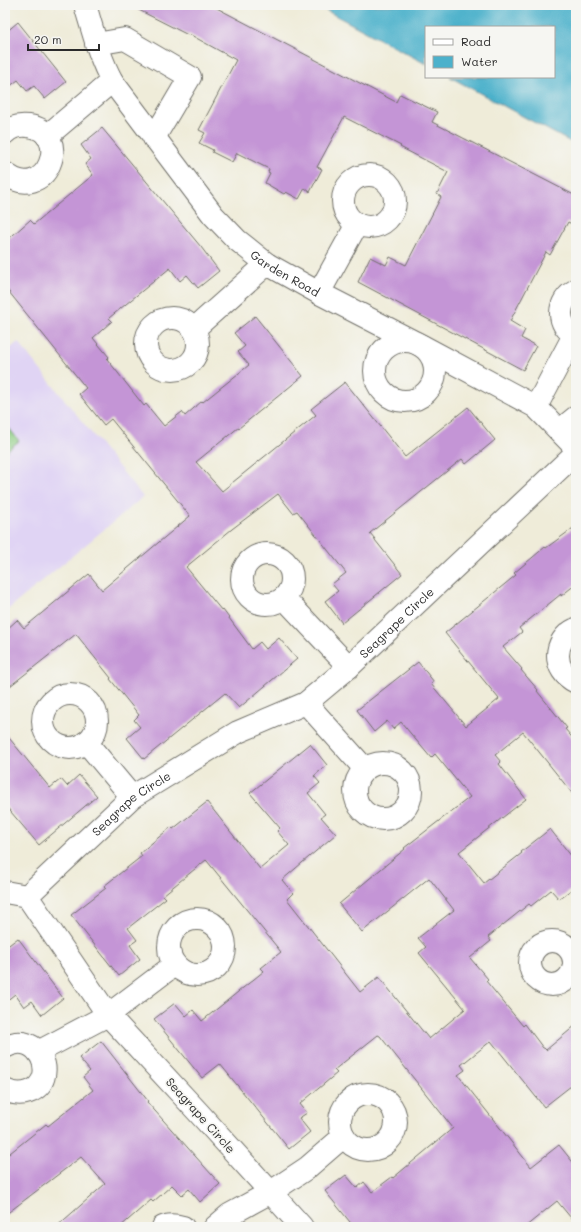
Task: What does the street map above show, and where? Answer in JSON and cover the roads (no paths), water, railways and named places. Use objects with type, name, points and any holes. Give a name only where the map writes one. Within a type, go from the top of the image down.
[{"type":"street","name":"Garden Road","points":[[85,5],[103,64],[112,81],[213,215],[237,240],[267,264],[319,293],[568,424],[576,448]]},
{"type":"street","points":[[96,44],[125,39],[190,77],[154,138]]},
{"type":"street","points":[[47,136],[112,81]]},
{"type":"street","points":[[5,133],[14,127],[23,125],[32,126],[47,136],[53,154],[51,164],[46,172],[39,178],[30,181],[20,181],[11,178],[5,173]]},
{"type":"street","points":[[319,293],[357,224]]},
{"type":"street","points":[[194,329],[267,264]]},
{"type":"street","points":[[536,407],[575,335],[566,329],[560,311],[563,301],[569,294],[576,290]]},
{"type":"street","name":"Seagrape Circle","points":[[302,1227],[108,1015],[27,896],[132,797],[238,732],[306,703],[349,667],[576,454]]},
{"type":"street","points":[[284,598],[349,667]]},
{"type":"street","points":[[576,629],[566,635],[560,644],[558,653],[559,663],[563,672],[570,679],[576,682]]},
{"type":"street","points":[[306,703],[365,769]]},
{"type":"street","points":[[86,742],[132,797]]},
{"type":"street","points":[[5,892],[27,896]]},
{"type":"street","points":[[38,1052],[108,1015],[174,965]]},
{"type":"street","points":[[5,1047],[14,1043],[23,1043],[32,1046],[43,1059],[45,1068],[39,1085],[32,1090],[14,1094],[5,1090]]},
{"type":"street","points":[[215,1227],[229,1215],[271,1192],[307,1168],[344,1136]]},
{"type":"street","points":[[163,1227],[176,1225],[183,1227]]},
{"type":"water","points":[[316,5],[576,5],[576,145],[452,78],[555,78],[555,26],[425,26],[425,63]]}]
